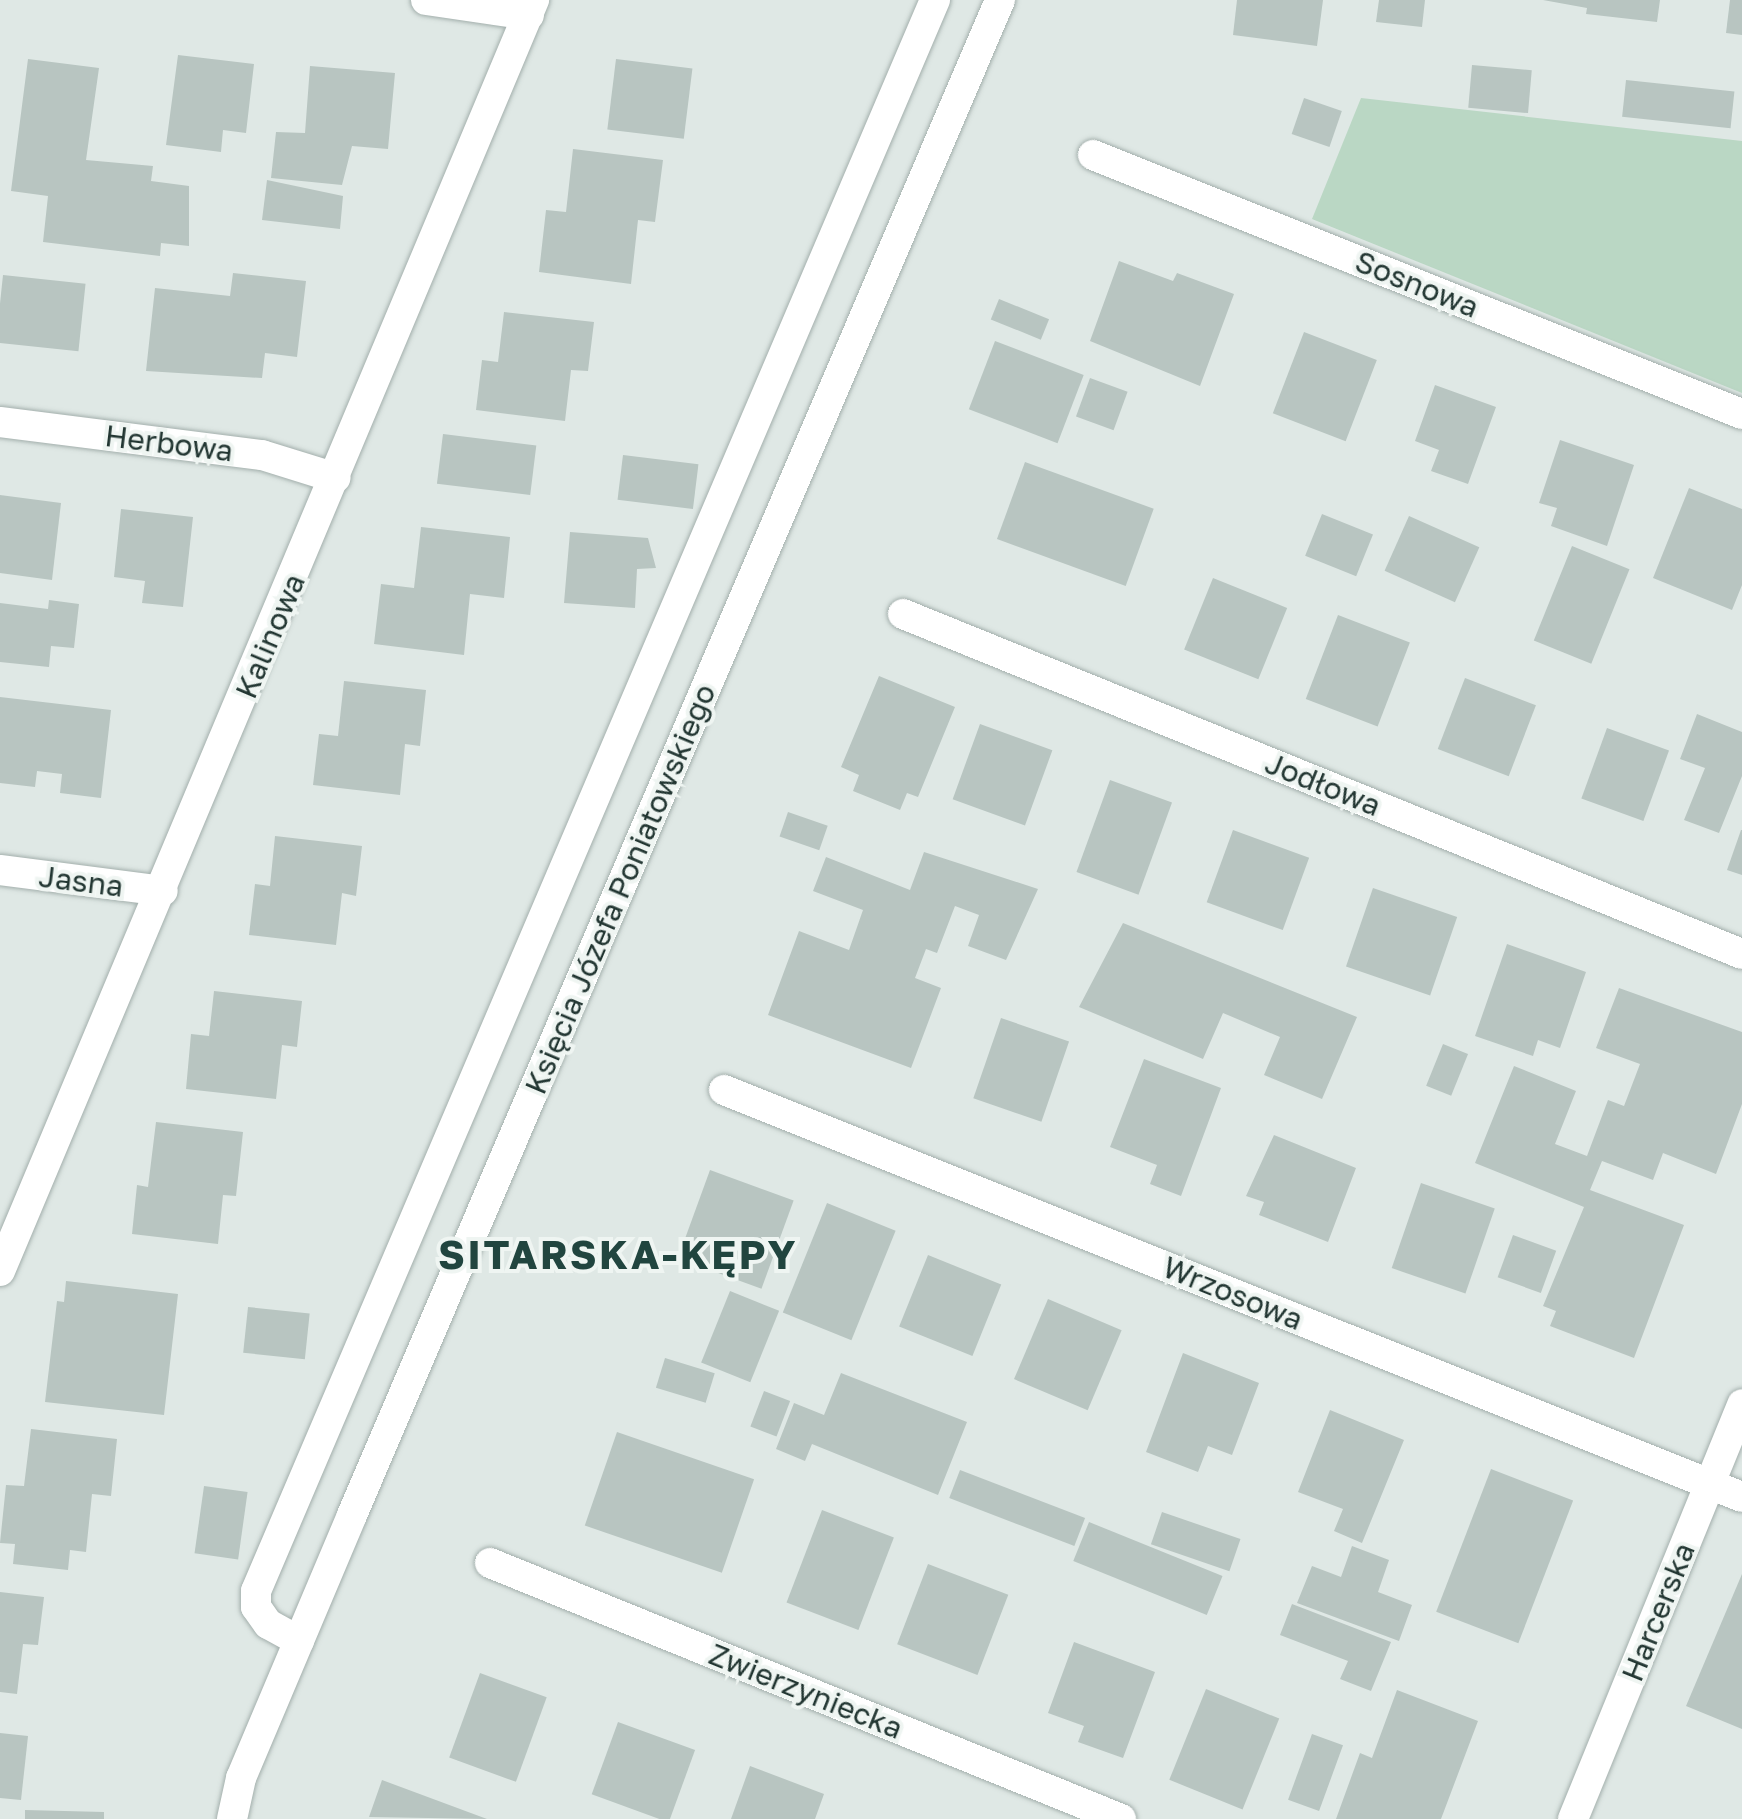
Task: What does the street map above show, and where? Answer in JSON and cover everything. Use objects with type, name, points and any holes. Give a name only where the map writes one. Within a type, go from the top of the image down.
[{"type":"street","points":[[426,0],[532,7]]},
{"type":"street","points":[[298,1641],[268,1624],[256,1607],[256,1590],[936,0]]},
{"type":"street","name":"Księcia Józefa Poniatowskiego","points":[[232,1819],[241,1778],[298,1641],[1000,0]]},
{"type":"street","name":"Kalinowa","points":[[0,1271],[532,7]]},
{"type":"street","name":"Sosnowa","points":[[1092,155],[1742,414]]},
{"type":"street","name":"Herbowa","points":[[0,422],[262,455],[336,478]]},
{"type":"street","name":"Jodłowa","points":[[903,614],[1742,954]]},
{"type":"street","name":"Jasna","points":[[0,870],[162,892]]},
{"type":"street","name":"Wrzosowa","points":[[724,1090],[1742,1497]]},
{"type":"street","name":"Harcerska","points":[[1573,1819],[1742,1404]]},
{"type":"street","name":"Zwierzyniecka","points":[[490,1563],[1121,1819]]},
{"type":"street","name":"Księcia Józefa Poniatowskiego","points":[[212,1819],[241,1778]]},
{"type":"green space","points":[[1361,98],[1742,141],[1742,393],[1312,219]]},
{"type":"building","points":[[1237,0],[1323,0],[1317,46],[1233,35]]},
{"type":"building","points":[[1379,0],[1425,0],[1422,27],[1376,22]]},
{"type":"building","points":[[1543,0],[1660,0],[1657,22],[1586,14],[1587,8]]},
{"type":"building","points":[[1730,0],[1742,0],[1742,35],[1726,33]]},
{"type":"building","points":[[178,55],[254,64],[246,133],[223,130],[221,152],[166,145]]},
{"type":"building","points":[[28,59],[99,68],[86,160],[153,166],[151,181],[189,186],[189,246],[161,243],[160,256],[43,242],[48,196],[11,191]]},
{"type":"building","points":[[616,59],[692,68],[684,139],[607,129]]},
{"type":"building","points":[[1472,65],[1532,70],[1528,113],[1468,108]]},
{"type":"building","points":[[310,66],[395,73],[388,149],[352,146],[342,185],[271,178],[276,132],[305,133]]},
{"type":"building","points":[[1626,80],[1734,91],[1731,128],[1622,117]]},
{"type":"building","points":[[1304,98],[1342,111],[1329,147],[1292,134]]},
{"type":"building","points":[[573,149],[663,160],[655,222],[638,220],[631,284],[539,272],[546,210],[566,212]]},
{"type":"building","points":[[267,180],[343,196],[340,229],[262,220]]},
{"type":"building","points":[[1119,261],[1173,281],[1177,273],[1234,294],[1200,386],[1090,341]]},
{"type":"building","points":[[233,273],[306,281],[297,357],[265,353],[262,378],[146,371],[155,288],[230,296]]},
{"type":"building","points":[[3,275],[86,284],[78,351],[0,343]]},
{"type":"building","points":[[999,299],[1049,319],[1041,340],[991,319]]},
{"type":"building","points":[[504,312],[594,322],[588,371],[571,370],[565,421],[476,410],[482,360],[498,362]]},
{"type":"building","points":[[1304,332],[1377,360],[1346,441],[1273,413]]},
{"type":"building","points":[[995,341],[1084,375],[1058,443],[969,409]]},
{"type":"building","points":[[1090,378],[1128,392],[1114,430],[1076,417]]},
{"type":"building","points":[[1435,385],[1496,407],[1468,484],[1431,471],[1439,450],[1415,441]]},
{"type":"building","points":[[443,434],[536,445],[530,495],[437,484]]},
{"type":"building","points":[[1560,440],[1634,465],[1607,546],[1551,526],[1557,508],[1539,503]]},
{"type":"building","points":[[623,455],[698,464],[693,509],[618,500]]},
{"type":"building","points":[[1025,462],[1154,509],[1126,586],[997,539]]},
{"type":"building","points":[[1689,488],[1742,509],[1742,585],[1732,610],[1653,578]]},
{"type":"building","points":[[0,495],[61,503],[52,580],[0,573]]},
{"type":"building","points":[[121,509],[193,517],[183,607],[142,603],[145,581],[114,577]]},
{"type":"building","points":[[1322,514],[1373,535],[1356,576],[1305,556]]},
{"type":"building","points":[[1409,516],[1479,547],[1455,602],[1385,571]]},
{"type":"building","points":[[421,527],[510,537],[504,598],[470,594],[464,655],[374,644],[381,584],[414,588]]},
{"type":"building","points":[[570,532],[648,538],[656,568],[637,569],[635,608],[564,603]]},
{"type":"building","points":[[1572,546],[1629,569],[1591,664],[1534,641]]},
{"type":"building","points":[[1213,578],[1287,608],[1258,679],[1184,649]]},
{"type":"building","points":[[49,600],[79,604],[74,648],[51,646],[49,667],[0,662],[0,603],[48,609]]},
{"type":"building","points":[[1338,615],[1410,643],[1378,727],[1306,699]]},
{"type":"building","points":[[879,676],[955,707],[918,797],[907,793],[900,810],[853,791],[859,775],[841,767]]},
{"type":"building","points":[[1465,678],[1536,705],[1509,776],[1438,749]]},
{"type":"building","points":[[344,681],[426,690],[420,746],[405,744],[400,795],[313,785],[319,734],[338,736]]},
{"type":"building","points":[[0,697],[111,710],[101,798],[60,793],[62,774],[37,771],[35,787],[0,783]]},
{"type":"building","points":[[1697,714],[1742,732],[1742,776],[1719,833],[1684,820],[1705,768],[1680,759]]},
{"type":"building","points":[[980,724],[1052,750],[1025,826],[953,799]]},
{"type":"building","points":[[1607,728],[1669,751],[1643,821],[1581,798]]},
{"type":"building","points":[[1110,780],[1172,803],[1139,895],[1076,872]]},
{"type":"building","points":[[788,812],[828,826],[819,850],[780,837]]},
{"type":"building","points":[[1233,830],[1309,858],[1283,930],[1207,902]]},
{"type":"building","points":[[1742,830],[1742,875],[1727,870]]},
{"type":"building","points":[[275,836],[362,846],[356,896],[342,893],[336,945],[249,935],[255,884],[270,886]]},
{"type":"building","points":[[924,852],[1038,889],[1006,960],[968,946],[979,915],[955,906],[937,953],[926,949],[915,978],[941,988],[911,1068],[768,1015],[799,931],[849,950],[863,910],[813,891],[826,857],[910,890]]},
{"type":"building","points":[[1373,888],[1457,917],[1430,995],[1346,966]]},
{"type":"building","points":[[1123,923],[1357,1017],[1322,1099],[1264,1075],[1280,1037],[1223,1013],[1203,1059],[1079,1007]]},
{"type":"building","points":[[1507,944],[1586,972],[1560,1048],[1538,1040],[1533,1056],[1475,1036]]},
{"type":"building","points":[[1619,988],[1742,1032],[1742,1104],[1716,1174],[1663,1153],[1653,1180],[1602,1161],[1590,1190],[1684,1225],[1634,1358],[1550,1326],[1556,1311],[1543,1306],[1584,1207],[1475,1163],[1514,1066],[1576,1091],[1555,1144],[1587,1156],[1608,1100],[1624,1106],[1640,1064],[1596,1048]]},
{"type":"building","points":[[214,991],[302,1001],[297,1047],[282,1045],[276,1099],[186,1089],[191,1034],[209,1036]]},
{"type":"building","points":[[1001,1018],[1069,1041],[1041,1122],[973,1098]]},
{"type":"building","points":[[1443,1044],[1468,1054],[1451,1096],[1426,1086]]},
{"type":"building","points":[[1144,1059],[1221,1088],[1181,1196],[1150,1184],[1157,1165],[1110,1147]]},
{"type":"building","points":[[156,1122],[243,1132],[236,1196],[223,1195],[218,1244],[132,1234],[137,1185],[148,1187]]},
{"type":"building","points":[[1274,1135],[1356,1168],[1328,1242],[1259,1215],[1264,1202],[1246,1196]]},
{"type":"building","points":[[710,1170],[794,1200],[761,1289],[678,1258]]},
{"type":"building","points":[[1421,1183],[1495,1208],[1465,1293],[1392,1268]]},
{"type":"building","points":[[827,1203],[896,1231],[851,1340],[783,1312]]},
{"type":"building","points":[[1513,1235],[1556,1251],[1541,1293],[1498,1277]]},
{"type":"building","points":[[928,1255],[1001,1285],[972,1356],[899,1326]]},
{"type":"building","points":[[66,1281],[178,1294],[164,1415],[45,1402],[57,1301],[64,1302]]},
{"type":"building","points":[[730,1291],[779,1311],[750,1382],[701,1362]]},
{"type":"building","points":[[1048,1299],[1122,1330],[1088,1410],[1014,1379]]},
{"type":"building","points":[[248,1307],[310,1313],[305,1359],[243,1353]]},
{"type":"building","points":[[1183,1353],[1259,1383],[1232,1455],[1208,1446],[1198,1472],[1146,1452]]},
{"type":"building","points":[[665,1358],[715,1373],[706,1403],[656,1388]]},
{"type":"building","points":[[841,1373],[967,1422],[938,1495],[812,1444],[805,1461],[776,1449],[794,1403],[824,1415]]},
{"type":"building","points":[[764,1391],[790,1401],[777,1437],[750,1426]]},
{"type":"building","points":[[1330,1410],[1404,1440],[1362,1543],[1334,1531],[1343,1509],[1298,1492]]},
{"type":"building","points":[[31,1429],[117,1439],[111,1496],[92,1494],[86,1552],[70,1550],[68,1570],[13,1564],[15,1544],[0,1543],[6,1485],[24,1486]]},
{"type":"building","points":[[617,1432],[754,1479],[722,1573],[585,1526]]},
{"type":"building","points":[[1491,1469],[1573,1501],[1518,1643],[1436,1612]]},
{"type":"building","points":[[960,1470],[1085,1518],[1074,1546],[949,1498]]},
{"type":"building","points":[[204,1486],[248,1492],[238,1559],[195,1553]]},
{"type":"building","points":[[822,1510],[894,1538],[858,1630],[787,1602]]},
{"type":"building","points":[[1162,1512],[1240,1539],[1229,1571],[1151,1544]]},
{"type":"building","points":[[1089,1522],[1223,1576],[1207,1615],[1073,1561]]},
{"type":"building","points":[[1352,1546],[1389,1560],[1378,1592],[1412,1605],[1399,1641],[1297,1603],[1312,1566],[1341,1577]]},
{"type":"building","points":[[928,1564],[1008,1595],[977,1675],[897,1644]]},
{"type":"building","points":[[1742,1574],[1742,1729],[1686,1706]]},
{"type":"building","points":[[0,1592],[44,1597],[38,1645],[23,1644],[17,1694],[0,1692]]},
{"type":"building","points":[[1292,1604],[1391,1642],[1371,1691],[1340,1679],[1348,1661],[1280,1635]]},
{"type":"building","points":[[1074,1642],[1155,1672],[1123,1758],[1078,1742],[1084,1726],[1048,1713]]},
{"type":"building","points":[[480,1673],[547,1697],[516,1782],[449,1758]]},
{"type":"building","points":[[1206,1689],[1279,1719],[1243,1809],[1169,1780]]},
{"type":"building","points":[[1397,1690],[1478,1721],[1441,1819],[1336,1819],[1360,1753],[1372,1758]]},
{"type":"building","points":[[618,1722],[695,1750],[670,1819],[659,1819],[592,1794]]},
{"type":"building","points":[[0,1733],[28,1736],[21,1800],[0,1798]]},
{"type":"building","points":[[1312,1734],[1343,1745],[1319,1811],[1288,1800]]},
{"type":"building","points":[[750,1766],[824,1794],[815,1819],[731,1819]]},
{"type":"building","points":[[382,1780],[487,1819],[369,1817]]},
{"type":"building","points":[[25,1810],[104,1812],[104,1819],[25,1819]]},
{"type":"district","name":"SITARSKA-KĘPY","points":[[618,1254]]}]
